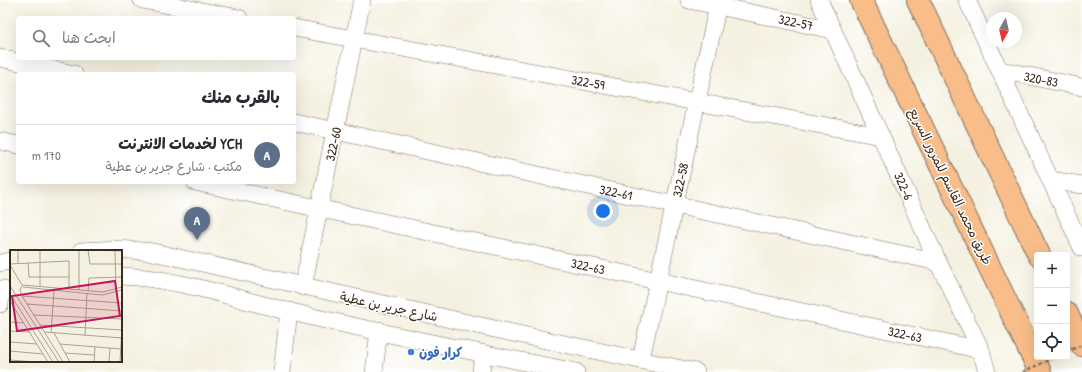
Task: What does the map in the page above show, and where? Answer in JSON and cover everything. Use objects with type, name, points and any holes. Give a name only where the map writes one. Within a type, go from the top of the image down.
[{"type":"highway","name":"طريق محمد القاسم للمرور السريع","points":[[861,0],[1040,372]]},
{"type":"highway","points":[[918,0],[1038,252]]},
{"type":"highway","points":[[1070,320],[1082,345]]},
{"type":"street","points":[[142,0],[228,16]]},
{"type":"street","name":"322-60","points":[[303,287],[362,0]]},
{"type":"street","name":"322-57","points":[[689,0],[718,3],[833,30]]},
{"type":"street","name":"322-6","points":[[819,0],[938,262],[981,350],[987,372]]},
{"type":"street","points":[[967,0],[1082,248]]},
{"type":"street","name":"322-58","points":[[641,359],[718,3]]},
{"type":"street","name":"322-59","points":[[296,28],[881,136]]},
{"type":"street","points":[[0,58],[65,72]]},
{"type":"street","name":"320-83","points":[[1000,70],[1082,87]]},
{"type":"street","name":"322-61","points":[[296,122],[938,262]]},
{"type":"street","points":[[0,141],[16,145]]},
{"type":"street","points":[[1050,180],[1082,185]]},
{"type":"street","name":"322-63","points":[[205,184],[981,350]]},
{"type":"street","name":"شارع جرير بن عطية","points":[[100,250],[118,249],[153,252],[303,287],[696,372]]},
{"type":"street","points":[[0,263],[10,261]]},
{"type":"street","points":[[185,286],[191,261]]},
{"type":"street","name":"شارع جرير بن عطية","points":[[122,276],[139,276],[483,354],[576,372]]},
{"type":"street","points":[[282,372],[289,311]]},
{"type":"street","points":[[374,372],[379,330]]},
{"type":"street","points":[[582,372],[583,348]]},
{"type":"street","points":[[481,372],[483,354]]},
{"type":"path","points":[[1070,351],[1082,345]]},
{"type":"path","points":[[1023,372],[1049,360]]},
{"type":"place","name":"YCH لخدمات الانترنت","points":[[197,240]]},
{"type":"place","name":"كرار فون","points":[[411,352]]}]
